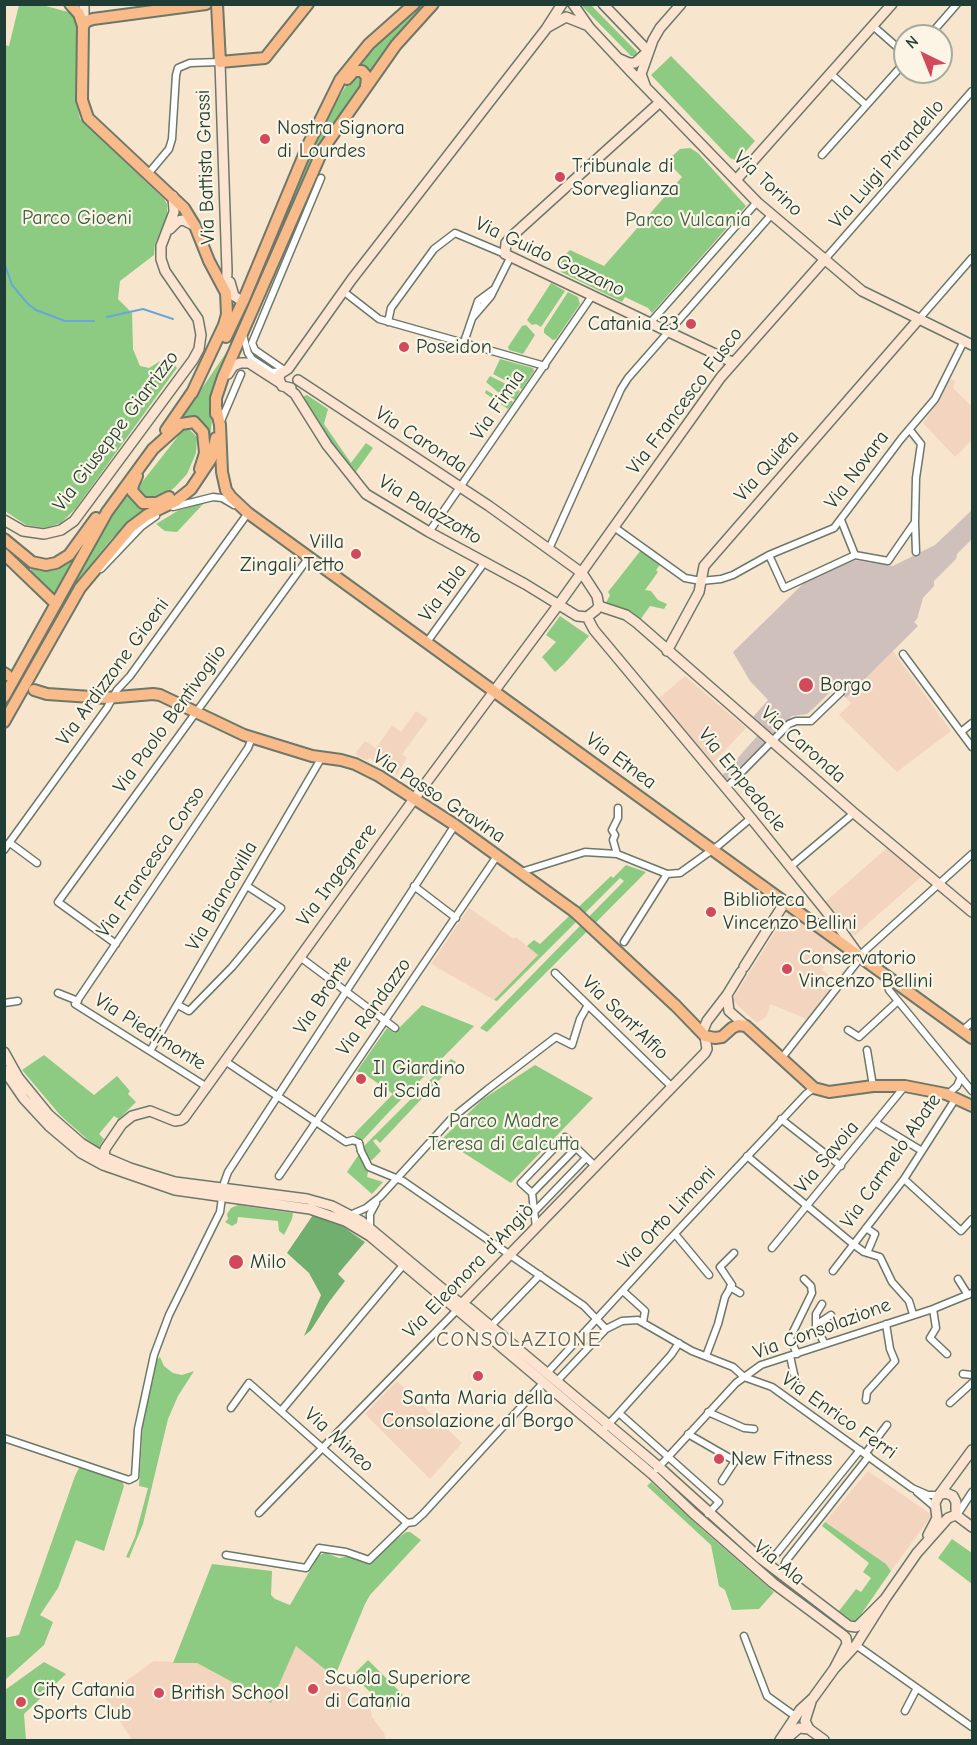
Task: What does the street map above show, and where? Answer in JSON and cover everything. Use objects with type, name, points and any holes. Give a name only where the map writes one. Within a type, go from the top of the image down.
[{"type":"main road","points":[[70,4],[79,14],[83,26],[82,100],[84,110],[93,123],[184,208],[195,226],[213,270],[226,293]]},
{"type":"main road","points":[[76,4],[87,13],[206,4]]},
{"type":"main road","points":[[217,4],[220,62],[265,58],[308,4]]},
{"type":"main road","points":[[5,693],[97,529],[218,353],[244,299],[322,115],[340,80],[359,55],[414,4]]},
{"type":"main road","points":[[4,722],[80,588],[131,527],[147,515],[176,501],[191,489],[211,459],[220,415],[219,389],[323,148],[396,45],[433,4]]},
{"type":"main road","points":[[284,370],[296,372],[298,380],[294,387],[284,386],[279,376],[546,29],[562,4]]},
{"type":"main road","name":"Via Torino","points":[[573,4],[589,27],[757,202],[826,258],[862,291],[968,343]]},
{"type":"main road","points":[[603,4],[648,51]]},
{"type":"main road","points":[[646,88],[641,74],[648,51],[660,28],[681,4]]},
{"type":"main road","points":[[736,180],[892,4]]},
{"type":"main road","points":[[83,26],[87,21],[87,13]]},
{"type":"main road","points":[[546,29],[566,16],[589,27]]},
{"type":"main road","points":[[620,59],[635,63],[648,51]]},
{"type":"main road","name":"Via Battista Grassi","points":[[220,62],[228,271]]},
{"type":"main road","points":[[322,115],[354,71],[362,71],[365,74],[368,82],[366,86]]},
{"type":"main road","points":[[508,255],[506,243],[512,236],[660,102]]},
{"type":"main road","name":"Via Giuseppe Giarrizzo","points":[[4,520],[23,531],[44,534],[61,530],[74,521],[193,360],[201,343],[198,319],[165,271],[160,252],[174,212],[173,196]]},
{"type":"main road","points":[[166,233],[178,221],[183,220],[195,226]]},
{"type":"main road","name":"Via Guido Gozzano","points":[[508,255],[732,363]]},
{"type":"main road","name":"Via Francesco Fusco","points":[[582,573],[732,363],[826,258]]},
{"type":"main road","points":[[228,271],[234,296],[244,299]]},
{"type":"main road","points":[[193,392],[225,325],[228,271]]},
{"type":"main road","name":"Via Quieta","points":[[667,651],[699,592],[704,566],[918,320]]},
{"type":"main road","name":"Via Palazzotto","points":[[219,389],[233,366],[249,363],[295,394],[327,445],[360,489],[429,532],[577,616],[587,617]]},
{"type":"main road","name":"Via Caronda","points":[[298,380],[461,488],[582,573]]},
{"type":"main road","name":"Via Etnea","points":[[220,415],[222,472],[226,489],[248,513],[972,1038]]},
{"type":"main road","points":[[191,489],[198,472],[204,460],[206,445],[203,432],[194,422],[188,421],[177,426],[153,449],[132,491],[143,503],[157,503],[176,493],[198,472],[211,459]]},
{"type":"main road","points":[[4,539],[32,562],[46,565],[62,561],[74,550],[117,489],[138,468]]},
{"type":"main road","points":[[4,554],[56,604]]},
{"type":"main road","points":[[582,573],[603,607],[587,617]]},
{"type":"main road","name":"Via Ingegnere","points":[[104,1158],[118,1130],[132,1116],[150,1111],[175,1121],[181,1120],[414,799],[582,573]]},
{"type":"main road","name":"Via Caronda","points":[[603,607],[626,615],[972,912]]},
{"type":"main road","name":"Via Empedocle","points":[[587,617],[594,630],[751,818],[838,926],[859,956]]},
{"type":"main road","name":"Via Passo Gravina","points":[[34,690],[47,694],[113,698],[160,695],[252,738],[291,750],[341,760],[368,770],[455,825],[574,912],[676,1006],[704,1035]]},
{"type":"main road","points":[[746,1026],[738,1025],[722,1037],[704,1035],[707,1021],[727,995],[785,902]]},
{"type":"main road","points":[[727,995],[729,1011],[813,1088],[829,1092],[873,1086],[905,1086],[952,1096],[972,1106]]},
{"type":"main road","name":"Via Eleonora d'Angiò","points":[[460,1307],[705,1053],[707,1049],[704,1035]]},
{"type":"main road","points":[[5,1052],[18,1077],[49,1115],[81,1143],[104,1158],[175,1190],[223,1191],[307,1199],[350,1215],[370,1228],[406,1262],[487,1330],[543,1383],[602,1426],[655,1470]]},
{"type":"main road","points":[[4,1070],[24,1099],[48,1126],[81,1153],[104,1158]]},
{"type":"main road","points":[[223,1191],[301,1206],[337,1217],[370,1236],[406,1262]]},
{"type":"main road","points":[[487,1330],[547,1373],[602,1426]]},
{"type":"main road","points":[[783,1740],[795,1716],[813,1698],[834,1669],[856,1645],[917,1553],[937,1518],[935,1501],[972,1450]]},
{"type":"main road","name":"Via Ala","points":[[655,1470],[700,1505],[786,1580],[852,1628],[885,1599]]},
{"type":"main road","name":"Via Ala","points":[[655,1470],[693,1513],[773,1583],[846,1638],[847,1644],[834,1669]]},
{"type":"main road","points":[[939,1495],[946,1493],[953,1496],[956,1515],[972,1527]]},
{"type":"main road","points":[[917,1553],[948,1518],[956,1515]]},
{"type":"main road","points":[[809,1729],[805,1718],[813,1698]]},
{"type":"main road","points":[[783,1740],[799,1728],[809,1729],[824,1740]]},
{"type":"street","points":[[940,24],[957,4]]},
{"type":"street","points":[[873,26],[893,44]]},
{"type":"street","points":[[148,174],[169,149],[172,139],[178,68],[189,63],[220,62]]},
{"type":"street","points":[[831,74],[866,105]]},
{"type":"street","points":[[822,155],[893,75]]},
{"type":"street","name":"Via Luigi Pirandello","points":[[826,258],[972,91]]},
{"type":"street","points":[[284,370],[255,350],[252,343],[321,178]]},
{"type":"street","points":[[650,323],[757,202]]},
{"type":"street","points":[[549,549],[621,389],[667,332],[772,214]]},
{"type":"street","name":"Via Guido Gozzano","points":[[388,322],[390,308],[434,249],[455,233],[508,255]]},
{"type":"street","points":[[464,342],[473,317],[488,301],[495,288],[508,255]]},
{"type":"street","points":[[918,320],[972,258]]},
{"type":"street","points":[[213,270],[222,268],[228,271]]},
{"type":"street","points":[[343,291],[379,319],[545,366]]},
{"type":"street","name":"Via Fimia","points":[[429,532],[592,296]]},
{"type":"street","points":[[243,334],[252,359],[272,372],[284,370]]},
{"type":"street","name":"Via Novara","points":[[701,581],[733,575],[769,555],[834,528],[901,439],[935,399],[968,343]]},
{"type":"street","points":[[220,415],[241,374]]},
{"type":"street","points":[[910,430],[921,444],[916,478],[916,552]]},
{"type":"street","points":[[80,588],[106,566],[142,526],[179,505],[213,497],[222,498],[248,513]]},
{"type":"street","name":"Via Ardizzone Gioeni","points":[[4,850],[124,680],[130,676],[248,513]]},
{"type":"street","points":[[841,520],[855,555]]},
{"type":"street","points":[[769,555],[784,588],[855,555],[888,561],[915,522]]},
{"type":"street","points":[[614,527],[685,578],[701,581]]},
{"type":"street","name":"Via Paolo Bentivoglio","points":[[116,944],[58,902],[309,557]]},
{"type":"street","name":"Via Ibla","points":[[428,642],[484,563]]},
{"type":"street","points":[[903,654],[972,747]]},
{"type":"street","points":[[130,676],[129,689],[135,695]]},
{"type":"street","points":[[726,788],[791,722],[812,720],[841,692]]},
{"type":"street","points":[[961,732],[972,723]]},
{"type":"street","name":"Via Francesca Corso","points":[[77,1002],[248,748],[252,738]]},
{"type":"street","name":"Via Biancavilla","points":[[150,1051],[322,757]]},
{"type":"street","points":[[617,854],[612,830],[618,818],[618,808]]},
{"type":"street","points":[[790,867],[854,813]]},
{"type":"street","points":[[521,872],[585,852],[617,854],[667,874],[681,873],[751,818]]},
{"type":"street","name":"Via Bronte","points":[[4,1438],[129,1480],[135,1477],[138,1429],[154,1355],[170,1315],[220,1212],[228,1172],[455,825]]},
{"type":"street","points":[[10,843],[37,862]]},
{"type":"street","points":[[781,1059],[855,966],[859,956],[972,854]]},
{"type":"street","name":"Via Randazzo","points":[[279,1176],[497,856]]},
{"type":"street","points":[[624,942],[667,874]]},
{"type":"street","points":[[178,1005],[189,1011],[232,966],[281,908],[247,886]]},
{"type":"street","points":[[414,886],[456,918]]},
{"type":"street","points":[[300,957],[395,1028]]},
{"type":"street","name":"Via Sant'Alfio","points":[[555,973],[672,1087]]},
{"type":"street","points":[[886,975],[889,990],[972,1091]]},
{"type":"street","name":"Via Piedimonte","points":[[58,993],[77,1002],[207,1087]]},
{"type":"street","points":[[4,1003],[18,1001]]},
{"type":"street","points":[[848,1030],[858,1037],[898,1001]]},
{"type":"street","points":[[350,1215],[366,1208],[380,1197],[452,1118],[488,1089],[556,1038],[572,1045],[580,1019],[588,1005]]},
{"type":"street","points":[[962,1031],[972,1022]]},
{"type":"street","points":[[867,1050],[873,1086]]},
{"type":"street","points":[[225,1061],[346,1142],[353,1140],[359,1143],[369,1167],[398,1178],[540,1275],[584,1306],[606,1329]]},
{"type":"street","name":"Via Carmelo Abate","points":[[833,1271],[904,1179],[922,1151],[961,1077]]},
{"type":"street","name":"Via Savoia","points":[[772,1248],[905,1086]]},
{"type":"street","name":"Via Orto Limoni","points":[[547,1373],[747,1156],[813,1088]]},
{"type":"street","points":[[782,1119],[841,1166]]},
{"type":"street","points":[[876,1123],[922,1151]]},
{"type":"street","points":[[536,1227],[532,1193],[521,1183],[565,1137],[595,1166]]},
{"type":"street","points":[[532,1193],[576,1148]]},
{"type":"street","points":[[747,1156],[853,1244],[883,1260],[892,1282],[909,1301],[914,1314]]},
{"type":"street","points":[[534,1212],[586,1158]]},
{"type":"street","points":[[904,1179],[961,1231],[972,1219]]},
{"type":"street","points":[[370,1228],[370,1214],[380,1197]]},
{"type":"street","points":[[866,1228],[875,1234],[867,1253]]},
{"type":"street","points":[[675,1234],[709,1275]]},
{"type":"street","points":[[706,1356],[732,1285],[720,1267],[734,1253]]},
{"type":"street","points":[[281,1411],[406,1262]]},
{"type":"street","points":[[487,1330],[540,1275]]},
{"type":"street","points":[[796,1383],[790,1338],[812,1293],[811,1286],[804,1279]]},
{"type":"street","points":[[958,1279],[971,1295]]},
{"type":"street","points":[[730,1287],[740,1293]]},
{"type":"street","points":[[557,1382],[606,1329],[622,1321],[638,1320],[643,1323],[645,1311],[623,1291]]},
{"type":"street","name":"Via Consolazione","points":[[655,1470],[708,1412],[744,1377],[761,1365],[971,1295]]},
{"type":"street","points":[[822,1304],[816,1314],[816,1325],[825,1344]]},
{"type":"street","name":"Via Eleonora d'Angiò","points":[[258,1513],[460,1307]]},
{"type":"street","points":[[933,1309],[936,1328],[930,1338],[947,1354]]},
{"type":"street","points":[[816,1325],[831,1315]]},
{"type":"street","name":"Via Enrico Ferri","points":[[643,1323],[679,1343],[733,1367],[744,1377],[772,1387],[865,1453],[936,1508]]},
{"type":"street","points":[[866,1400],[867,1392],[895,1361],[890,1349],[886,1324]]},
{"type":"street","points":[[602,1426],[619,1413],[679,1343]]},
{"type":"street","points":[[963,1374],[972,1375]]},
{"type":"street","name":"Via Mineo","points":[[231,1408],[249,1383],[406,1523]]},
{"type":"street","points":[[226,1555],[306,1568],[319,1548],[346,1552],[369,1560],[406,1523],[414,1522],[423,1514],[543,1383]]},
{"type":"street","points":[[950,1403],[972,1383]]},
{"type":"street","points":[[708,1412],[744,1428],[754,1429]]},
{"type":"street","points":[[619,1413],[719,1502],[708,1514]]},
{"type":"street","points":[[786,1580],[783,1568],[786,1561],[887,1425]]},
{"type":"street","points":[[688,1434],[735,1461],[722,1481]]},
{"type":"street","points":[[760,1558],[773,1557],[778,1552],[865,1453]]},
{"type":"street","points":[[912,1488],[931,1496],[939,1495]]},
{"type":"street","points":[[956,1515],[972,1492]]},
{"type":"street","points":[[744,1636],[767,1695],[795,1716]]},
{"type":"street","points":[[856,1645],[972,1727]]},
{"type":"street","points":[[905,1711],[917,1688]]},
{"type":"shaded area","points":[[950,379],[955,381],[953,388],[972,407],[972,440],[955,457],[923,423],[938,402]]},
{"type":"shaded area","points":[[972,510],[972,539],[934,581],[934,586],[923,598],[914,622],[918,626],[846,698],[835,687],[807,714],[792,716],[771,736],[762,728],[753,717],[768,700],[750,681],[733,652],[806,581],[853,560],[893,566],[935,545]]},
{"type":"shaded area","points":[[893,651],[951,731],[897,772],[839,715],[851,703],[846,698]]},
{"type":"shaded area","points":[[685,676],[746,728],[711,765],[658,699]]},
{"type":"shaded area","points":[[416,711],[428,719],[402,754],[407,758],[397,774],[369,758],[367,760],[358,757],[357,754],[354,755],[365,741],[376,748],[392,725],[401,732]]},
{"type":"shaded area","points":[[759,734],[766,741],[725,782],[721,777]]},
{"type":"shaded area","points":[[887,848],[922,876],[854,936],[825,902]]},
{"type":"shaded area","points":[[469,908],[514,939],[516,937],[538,955],[494,1000],[431,964]]},
{"type":"shaded area","name":"Conservatorio Vincenzo Bellini","points":[[787,913],[836,948],[822,970],[837,981],[807,1019],[770,1004],[767,1016],[757,1023],[732,1000]]},
{"type":"shaded area","points":[[397,1381],[462,1443],[430,1479],[365,1414]]},
{"type":"shaded area","points":[[868,1471],[932,1515],[891,1571],[886,1564],[825,1522]]},
{"type":"shaded area","points":[[296,1646],[370,1705],[372,1717],[384,1733],[386,1740],[132,1740],[104,1696],[154,1661],[197,1663],[271,1703]]},
{"type":"green space","name":"Parco Gioeni","points":[[19,5],[42,5],[72,13],[78,26],[77,105],[80,119],[167,204],[167,216],[155,244],[154,255],[120,281],[118,299],[132,313],[133,349],[140,366],[149,368],[168,356],[177,368],[76,508],[61,523],[46,528],[26,525],[5,511],[5,45],[9,46]]},
{"type":"green space","points":[[421,5],[426,5],[399,32],[371,72],[359,65],[359,60]]},
{"type":"green space","points":[[581,5],[591,5],[637,52],[636,56],[631,56]]},
{"type":"green space","points":[[671,56],[755,141],[737,161],[730,158],[651,75]]},
{"type":"green space","points":[[360,74],[363,83],[333,125],[309,167],[218,376],[214,388],[210,447],[190,417],[181,419],[228,350],[329,115],[351,77]]},
{"type":"green space","name":"Parco Vulcania","points":[[690,148],[698,153],[746,206],[652,313],[648,308],[625,297],[622,302],[561,272],[558,262],[570,250],[604,266],[682,177],[667,161],[680,149]]},
{"type":"green space","points":[[551,283],[565,291],[541,327],[536,324],[532,325],[527,320]]},
{"type":"green space","points":[[568,292],[578,297],[580,304],[556,339],[553,340],[544,333],[544,329]]},
{"type":"green space","points":[[526,325],[535,335],[523,354],[509,350],[508,347],[522,326]]},
{"type":"green space","points":[[500,359],[533,368],[534,371],[522,389],[493,374]]},
{"type":"green space","points":[[490,376],[520,391],[515,400],[510,397],[509,399],[513,402],[508,409],[485,393],[486,390],[496,396],[499,393],[486,382]]},
{"type":"green space","points":[[307,395],[328,409],[324,424],[351,463],[366,443],[373,448],[355,473],[303,401],[304,396]]},
{"type":"green space","points":[[183,430],[190,430],[197,437],[196,453],[187,474],[174,488],[161,497],[152,499],[142,496],[139,493],[139,486]]},
{"type":"green space","points":[[128,490],[155,507],[141,514],[112,538],[79,579],[63,606],[97,539]]},
{"type":"green space","points":[[204,503],[177,532],[165,531],[156,524],[179,510]]},
{"type":"green space","points":[[641,550],[660,565],[656,570],[658,572],[645,590],[651,591],[658,600],[667,604],[664,609],[650,606],[640,620],[631,612],[606,603],[610,595],[608,592]]},
{"type":"green space","points":[[72,561],[55,594],[30,571],[32,568],[42,571],[58,570]]},
{"type":"green space","points":[[560,616],[589,636],[555,672],[542,657],[556,642],[546,635]]},
{"type":"green space","points":[[626,865],[646,872],[487,1032],[480,1028],[624,881],[620,878],[497,1001],[494,1000],[538,955],[527,946],[534,940],[540,944],[611,876],[613,878]]},
{"type":"green space","points":[[422,1005],[474,1026],[361,1142],[354,1134],[393,1094],[357,1071],[387,1028],[394,1033]]},
{"type":"green space","points":[[44,1055],[94,1095],[117,1076],[130,1091],[128,1094],[136,1102],[119,1119],[114,1116],[99,1134],[104,1139],[99,1147],[60,1115],[22,1070]]},
{"type":"green space","points":[[451,1059],[456,1062],[380,1143],[376,1139],[373,1141],[381,1151],[372,1160],[368,1159],[364,1162],[368,1172],[367,1177],[383,1182],[372,1194],[347,1172],[365,1145]]},
{"type":"green space","name":"Parco Madre Teresa di Calcutta","points":[[535,1065],[593,1098],[511,1183],[442,1139],[483,1099]]},
{"type":"green space","points":[[238,1205],[293,1213],[292,1219],[284,1235],[279,1231],[278,1221],[238,1217],[237,1223],[232,1226],[225,1222],[228,1219],[227,1214],[231,1208]]},
{"type":"green space","points":[[313,1215],[342,1226],[365,1242],[338,1274],[345,1281],[311,1330],[304,1336],[321,1295],[309,1273],[287,1253]]},
{"type":"green space","points":[[160,1357],[164,1366],[173,1373],[182,1375],[194,1371],[178,1396],[168,1419],[143,1524],[129,1558],[126,1557],[135,1537],[148,1488],[139,1486],[143,1419],[156,1360]]},
{"type":"green space","points":[[80,1466],[122,1481],[124,1486],[104,1551],[76,1540],[58,1588],[40,1615],[53,1622],[44,1645],[5,1680],[4,1638],[19,1635]]},
{"type":"green space","points":[[651,1482],[774,1592],[759,1609],[732,1610],[725,1590],[719,1586],[711,1545],[647,1486]]},
{"type":"green space","points":[[825,1522],[886,1564],[891,1571],[855,1623],[839,1611],[856,1589],[861,1592],[871,1578],[863,1572],[869,1563],[822,1526]]},
{"type":"green space","points":[[406,1532],[410,1532],[421,1540],[370,1595],[337,1671],[332,1675],[296,1646],[271,1703],[197,1663],[173,1663],[212,1564],[272,1571],[271,1595],[290,1605],[319,1555],[326,1553],[339,1558],[350,1556],[364,1563],[372,1563]]},
{"type":"green space","points":[[952,1539],[972,1553],[972,1584],[938,1558]]},
{"type":"green space","points":[[368,1660],[403,1695],[388,1710],[353,1675]]},
{"type":"green space","name":"City Catania Sports Club","points":[[44,1662],[66,1674],[24,1714],[26,1740],[5,1740],[5,1690]]},
{"type":"waterway","points":[[4,262],[12,285],[36,310],[65,321],[94,321]]},
{"type":"waterway","points":[[107,317],[143,309],[173,319]]},
{"type":"waterway","points":[[316,419],[345,461]]},
{"type":"place","name":"Nostra Signora di Lourdes","points":[[265,139]]},
{"type":"place","name":"Tribunale di Sorveglianza","points":[[560,177]]},
{"type":"place","name":"Catania 23","points":[[691,324]]},
{"type":"place","name":"Poseidon","points":[[404,347]]},
{"type":"place","name":"Villa Zingali Tetto","points":[[356,554]]},
{"type":"place","name":"Borgo","points":[[806,685]]},
{"type":"place","name":"Biblioteca Vincenzo Bellini","points":[[711,912]]},
{"type":"place","name":"Conservatorio Vincenzo Bellini","points":[[787,969]]},
{"type":"place","name":"Il Giardino di Scidà","points":[[361,1079]]},
{"type":"place","name":"Milo","points":[[236,1262]]},
{"type":"place","name":"Santa Maria della Consolazione al Borgo","points":[[478,1376]]},
{"type":"place","name":"New Fitness","points":[[719,1459]]},
{"type":"place","name":"Scuola Superiore di Catania","points":[[313,1689]]},
{"type":"place","name":"British School","points":[[159,1693]]},
{"type":"place","name":"City Catania Sports Club","points":[[21,1702]]},
{"type":"district","name":"CONSOLAZIONE","points":[[519,1340]]}]
